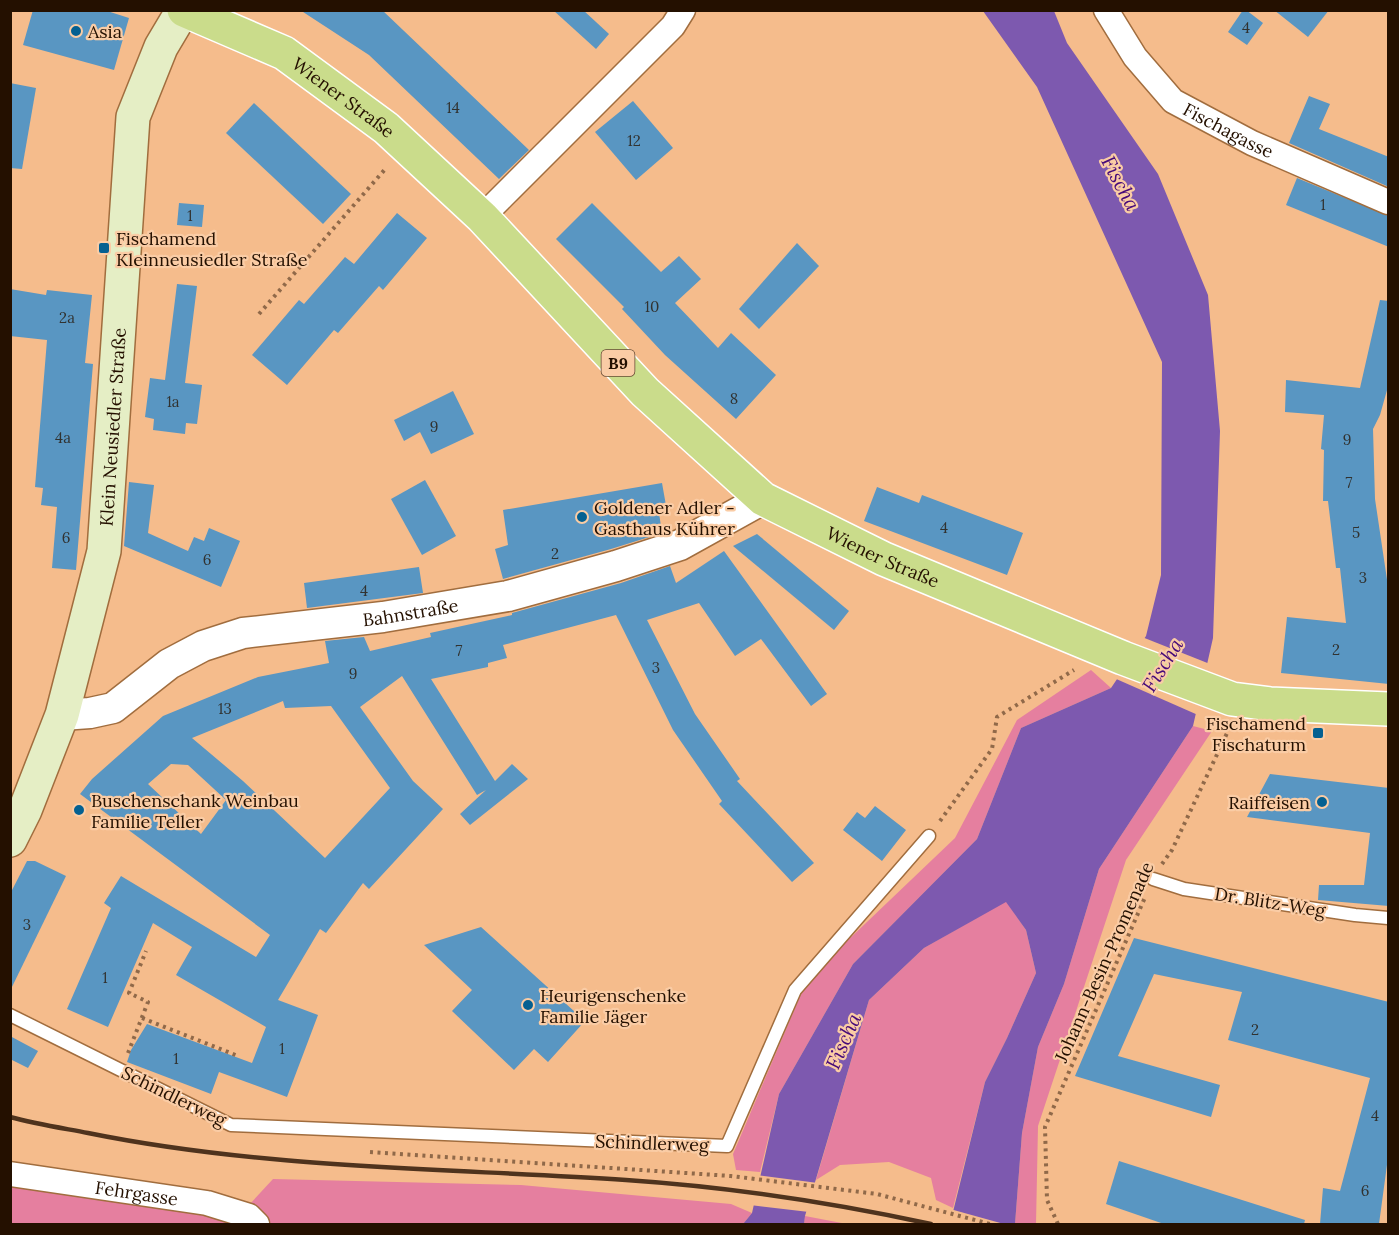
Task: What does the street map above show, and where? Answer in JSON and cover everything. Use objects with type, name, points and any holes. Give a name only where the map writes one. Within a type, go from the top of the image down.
[{"type":"main road","name":"Wiener Straße","points":[[184,10],[284,53],[386,128],[482,218],[645,392],[763,499],[884,559],[1115,654],[1232,710],[1270,704],[1389,709]]},
{"type":"main road","name":"Klein Neusiedler Straße","points":[[10,840],[25,810],[62,715],[104,551],[134,117],[161,48],[184,10]]},
{"type":"street","points":[[482,218],[673,26],[682,10]]},
{"type":"street","name":"Fischagasse","points":[[1106,10],[1135,57],[1173,101],[1252,143],[1389,202]]},
{"type":"street","name":"Bahnstraße","points":[[62,715],[90,714],[113,708],[169,664],[203,646],[243,633],[383,617],[508,596],[616,566],[680,545],[763,499]]},
{"type":"street","name":"Fehrgasse","points":[[10,1174],[207,1203],[249,1216],[257,1224]]},
{"type":"lane","name":"Schindlerweg","points":[[10,1015],[231,1125],[727,1146],[795,990],[929,836]]},
{"type":"lane","name":"Dr. Blitz-Weg","points":[[1153,879],[1184,889],[1389,918]]},
{"type":"path","points":[[259,314],[405,146]]},
{"type":"path","points":[[929,836],[992,749],[997,717],[1115,654]]},
{"type":"path","name":"Johann-Besin-Promenade","points":[[1058,1224],[1047,1200],[1045,1127],[1153,879],[1172,850],[1232,710]]},
{"type":"path","points":[[126,1056],[148,1002],[129,993],[146,951]]},
{"type":"path","points":[[142,1018],[238,1056]]},
{"type":"path","points":[[367,1152],[723,1175],[877,1194],[990,1224]]},
{"type":"path","points":[[723,1175],[724,1168]]},
{"type":"shaded area","points":[[1091,670],[1111,688],[1021,728],[977,839],[853,964],[779,1094],[760,1172],[736,1170],[733,1154],[801,994],[846,942],[955,838],[1017,720]]},
{"type":"shaded area","points":[[1193,726],[1212,731],[1126,860],[1038,1126],[1036,1224],[1015,1224],[1022,1133],[1038,1047],[1064,984],[1099,869]]},
{"type":"shaded area","points":[[1006,901],[1026,930],[1036,973],[985,1082],[953,1208],[936,1200],[931,1178],[889,1162],[840,1165],[816,1180],[869,1000],[924,948]]},
{"type":"shaded area","points":[[273,1179],[521,1185],[731,1204],[752,1213],[743,1224],[11,1224],[10,1182],[237,1218]]},
{"type":"shaded area","points":[[805,1216],[847,1224],[804,1224]]},
{"type":"water","name":"Fischa","points":[[983,11],[1054,11],[1067,43],[1158,174],[1208,295],[1220,431],[1213,638],[1193,726],[1099,869],[1064,984],[1038,1047],[1022,1133],[1015,1224],[950,1224],[985,1082],[1036,973],[1026,930],[1006,902],[924,948],[869,1000],[804,1224],[743,1224],[752,1213],[779,1094],[853,964],[977,839],[1021,728],[1111,688],[1146,636],[1161,575],[1162,362],[1037,87]]},
{"type":"pier","points":[[1142,637],[1210,664],[1198,715],[1114,678]]},
{"type":"pier","points":[[756,1175],[818,1183],[809,1212],[750,1205]]},
{"type":"pier","points":[[950,1209],[1004,1224],[947,1224]]},
{"type":"building","name":"Asia","points":[[33,10],[104,10],[129,18],[114,70],[23,45]]},
{"type":"building","points":[[300,10],[382,10],[529,150],[499,179],[369,55]]},
{"type":"building","points":[[553,10],[583,10],[609,34],[596,49]]},
{"type":"building","points":[[1243,10],[1263,23],[1247,45],[1228,32]]},
{"type":"building","points":[[1274,10],[1329,10],[1308,37]]},
{"type":"building","points":[[10,83],[36,88],[22,169],[10,168]]},
{"type":"building","points":[[1309,96],[1330,104],[1319,129],[1389,157],[1389,187],[1289,143]]},
{"type":"building","points":[[633,101],[673,148],[636,180],[595,132]]},
{"type":"building","points":[[254,103],[351,194],[323,224],[226,133]]},
{"type":"building","points":[[1297,178],[1389,216],[1389,247],[1286,205]]},
{"type":"building","points":[[179,203],[204,205],[202,227],[177,225]]},
{"type":"building","points":[[592,203],[661,272],[679,256],[701,279],[675,303],[718,348],[731,333],[776,375],[736,419],[665,355],[622,309],[624,307],[556,239]]},
{"type":"building","points":[[397,213],[427,238],[383,290],[379,286],[338,333],[334,330],[287,385],[252,355],[299,300],[304,304],[345,257],[354,264]]},
{"type":"building","points":[[797,243],[819,266],[759,329],[739,309]]},
{"type":"building","points":[[177,284],[197,286],[185,383],[202,385],[197,424],[186,423],[185,434],[153,430],[154,419],[145,417],[150,378],[165,380]]},
{"type":"building","points":[[10,289],[46,295],[47,290],[92,295],[85,363],[93,364],[76,570],[52,568],[57,507],[41,505],[43,488],[35,487],[47,340],[10,336]]},
{"type":"building","points":[[1380,300],[1389,301],[1389,383],[1380,415],[1373,429],[1375,499],[1389,593],[1389,684],[1281,673],[1287,617],[1346,623],[1340,568],[1336,568],[1328,501],[1323,501],[1324,450],[1321,449],[1324,415],[1285,412],[1286,380],[1360,388]]},
{"type":"building","points":[[453,391],[474,434],[431,454],[420,432],[404,441],[394,420]]},
{"type":"building","points":[[425,480],[456,536],[422,555],[391,499]]},
{"type":"building","points":[[129,482],[154,485],[148,533],[188,551],[194,537],[204,541],[209,528],[240,541],[221,587],[124,546]]},
{"type":"building","points":[[662,483],[667,511],[659,513],[662,533],[503,579],[495,549],[508,545],[503,510]]},
{"type":"building","points":[[877,487],[919,503],[922,495],[1023,533],[1007,575],[864,521]]},
{"type":"building","points":[[757,534],[849,611],[834,630],[733,546]]},
{"type":"building","points":[[724,551],[827,694],[811,706],[761,639],[735,656],[699,603],[647,620],[695,714],[740,779],[737,781],[814,863],[792,882],[719,804],[722,801],[673,730],[616,615],[503,645],[507,658],[488,663],[488,667],[431,679],[495,781],[512,764],[528,779],[470,825],[460,814],[486,790],[477,795],[402,676],[360,707],[413,781],[443,809],[369,889],[363,883],[326,933],[320,929],[278,1000],[318,1015],[287,1097],[219,1072],[211,1094],[127,1062],[131,1050],[147,1024],[252,1063],[266,1027],[176,975],[192,947],[153,923],[108,1027],[67,1009],[111,908],[104,903],[121,876],[256,957],[270,935],[80,794],[92,779],[163,716],[258,677],[329,663],[325,641],[364,637],[370,651],[431,637],[430,633],[512,615],[512,613],[621,583],[670,566],[676,583]],"holes":[[[283,701],[285,708],[331,706],[390,788],[325,858],[243,781],[192,738]],[[171,764],[188,765],[226,800],[201,834],[148,784]]]},
{"type":"building","points":[[419,567],[423,593],[307,608],[304,583]]},
{"type":"building","name":"Raiffeisen","points":[[1270,774],[1389,788],[1389,906],[1318,900],[1319,885],[1364,885],[1370,833],[1247,817]]},
{"type":"building","points":[[875,806],[906,830],[882,861],[843,830],[857,812],[865,818]]},
{"type":"building","points":[[27,861],[35,861],[66,876],[10,991],[10,894]]},
{"type":"building","name":"Heurigenschenke Familie Jäger","points":[[481,927],[585,1021],[548,1062],[534,1049],[514,1070],[452,1011],[472,990],[424,945]]},
{"type":"building","points":[[1134,938],[1389,1002],[1389,1150],[1379,1224],[1320,1224],[1323,1188],[1340,1191],[1370,1078],[1228,1040],[1242,992],[1154,974],[1118,1056],[1220,1085],[1211,1117],[1075,1076]]},
{"type":"building","points":[[10,1036],[38,1051],[28,1068],[10,1059]]},
{"type":"building","points":[[1119,1161],[1305,1220],[1304,1224],[1164,1224],[1106,1204]]},
{"type":"railway","points":[[10,1117],[155,1145],[222,1154],[356,1166],[626,1180],[703,1187],[817,1202],[931,1224]]},
{"type":"place","name":"Asia","points":[[76,31]]},
{"type":"place","name":"Fischamend Kleinneusiedler Straße","points":[[104,248]]},
{"type":"place","name":"Goldener Adler - Gasthaus Kührer","points":[[582,517]]},
{"type":"place","name":"Fischamend Fischaturm","points":[[1318,733]]},
{"type":"place","name":"Raiffeisen","points":[[1322,802]]},
{"type":"place","name":"Buschenschank Weinbau Familie Teller","points":[[79,810]]},
{"type":"place","name":"Heurigenschenke Familie Jäger","points":[[528,1005]]}]
